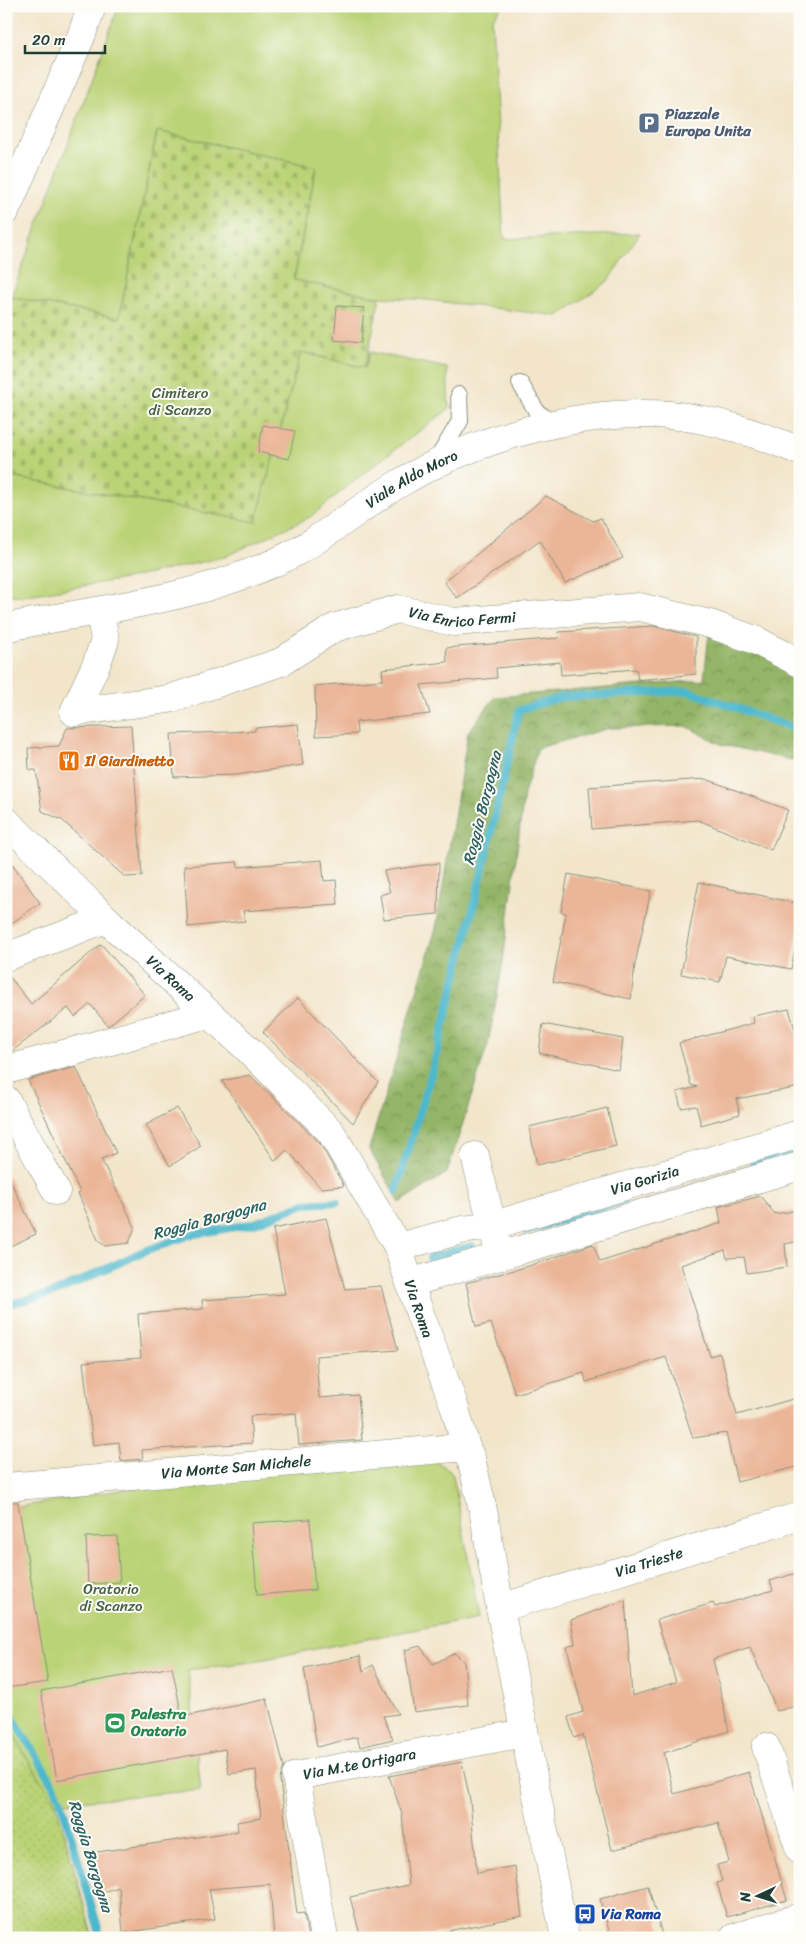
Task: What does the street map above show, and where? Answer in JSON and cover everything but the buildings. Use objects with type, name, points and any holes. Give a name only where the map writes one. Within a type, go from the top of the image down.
[{"type":"street","points":[[6,210],[80,39],[92,6]]},
{"type":"street","name":"Viale Aldo Moro","points":[[6,628],[193,592],[270,565],[322,536],[395,486],[433,466],[494,440],[553,423],[623,415],[669,415],[714,422],[772,439],[800,451]]},
{"type":"street","name":"Via Enrico Fermi","points":[[100,611],[105,640],[74,712],[168,699],[281,662],[334,628],[398,609],[454,622],[640,607],[710,624],[755,640],[800,663]]},
{"type":"street","name":"Viale Aldo Moro","points":[[6,613],[36,621]]},
{"type":"street","name":"Via Roma","points":[[6,821],[106,919],[251,1052],[331,1132],[398,1247],[471,1458],[484,1514],[500,1608],[565,1938]]},
{"type":"street","points":[[6,957],[106,919]]},
{"type":"street","points":[[6,1070],[208,1014]]},
{"type":"street","points":[[6,1100],[56,1191]]},
{"type":"street","name":"Via Gorizia","points":[[398,1247],[462,1230],[491,1226],[800,1134]]},
{"type":"street","points":[[475,1156],[491,1226],[503,1256]]},
{"type":"street","name":"Via Gorizia","points":[[410,1283],[800,1166]]},
{"type":"street","name":"Via Monte San Michele","points":[[6,1487],[466,1447]]},
{"type":"street","name":"Via Trieste","points":[[500,1608],[800,1516]]},
{"type":"street","name":"Via M.te Ortigara","points":[[324,1938],[296,1776],[524,1733]]},
{"type":"street","points":[[766,1747],[800,1850]]},
{"type":"street","points":[[733,1938],[800,1917]]},
{"type":"lane","points":[[520,383],[536,412],[553,423]]},
{"type":"lane","points":[[433,466],[460,421],[459,395]]},
{"type":"green space","points":[[119,6],[502,6],[492,20],[504,239],[640,233],[607,282],[558,316],[427,300],[380,297],[294,280],[316,167],[157,131],[119,318],[11,297]]},
{"type":"green space","name":"Cimitero di Scanzo","points":[[157,131],[316,167],[294,280],[380,297],[365,368],[301,352],[256,522],[6,476],[6,317],[11,297],[119,318]]},
{"type":"green space","points":[[301,352],[365,368],[370,352],[447,368],[449,409],[374,465],[310,517],[224,557],[131,578],[22,596],[6,594],[6,476],[256,522]]},
{"type":"green space","points":[[710,624],[800,663],[800,762],[720,744],[686,726],[610,728],[538,748],[524,794],[503,962],[488,1044],[447,1173],[400,1203],[369,1149],[436,928],[468,732],[495,697],[704,680]]},
{"type":"green space","name":"Oratorio di Scanzo","points":[[423,1455],[447,1468],[453,1475],[479,1617],[244,1663],[188,1670],[201,1790],[56,1803],[25,1755],[6,1719],[6,1509],[222,1473]]},
{"type":"green space","points":[[6,1719],[25,1755],[56,1803],[93,1938],[6,1938]]},
{"type":"waterway","name":"Roggia Borgogna","points":[[396,1191],[434,1064],[481,877],[519,710],[562,697],[688,691],[800,730]]},
{"type":"waterway","points":[[753,1162],[800,1150]]},
{"type":"waterway","points":[[527,1231],[623,1201]]},
{"type":"waterway","name":"Roggia Borgogna","points":[[6,1305],[56,1292],[142,1252],[189,1235],[252,1224],[304,1204],[337,1202]]},
{"type":"waterway","points":[[430,1258],[472,1246]]},
{"type":"waterway","name":"Roggia Borgogna","points":[[6,1706],[54,1785],[61,1801],[101,1938]]},
{"type":"place","name":"Piazzale Europa Unita","points":[[649,123]]},
{"type":"place","name":"Il Giardinetto","points":[[69,761]]},
{"type":"place","name":"Palestra Oratorio","points":[[115,1723]]},
{"type":"place","name":"Via Roma","points":[[585,1914]]}]
